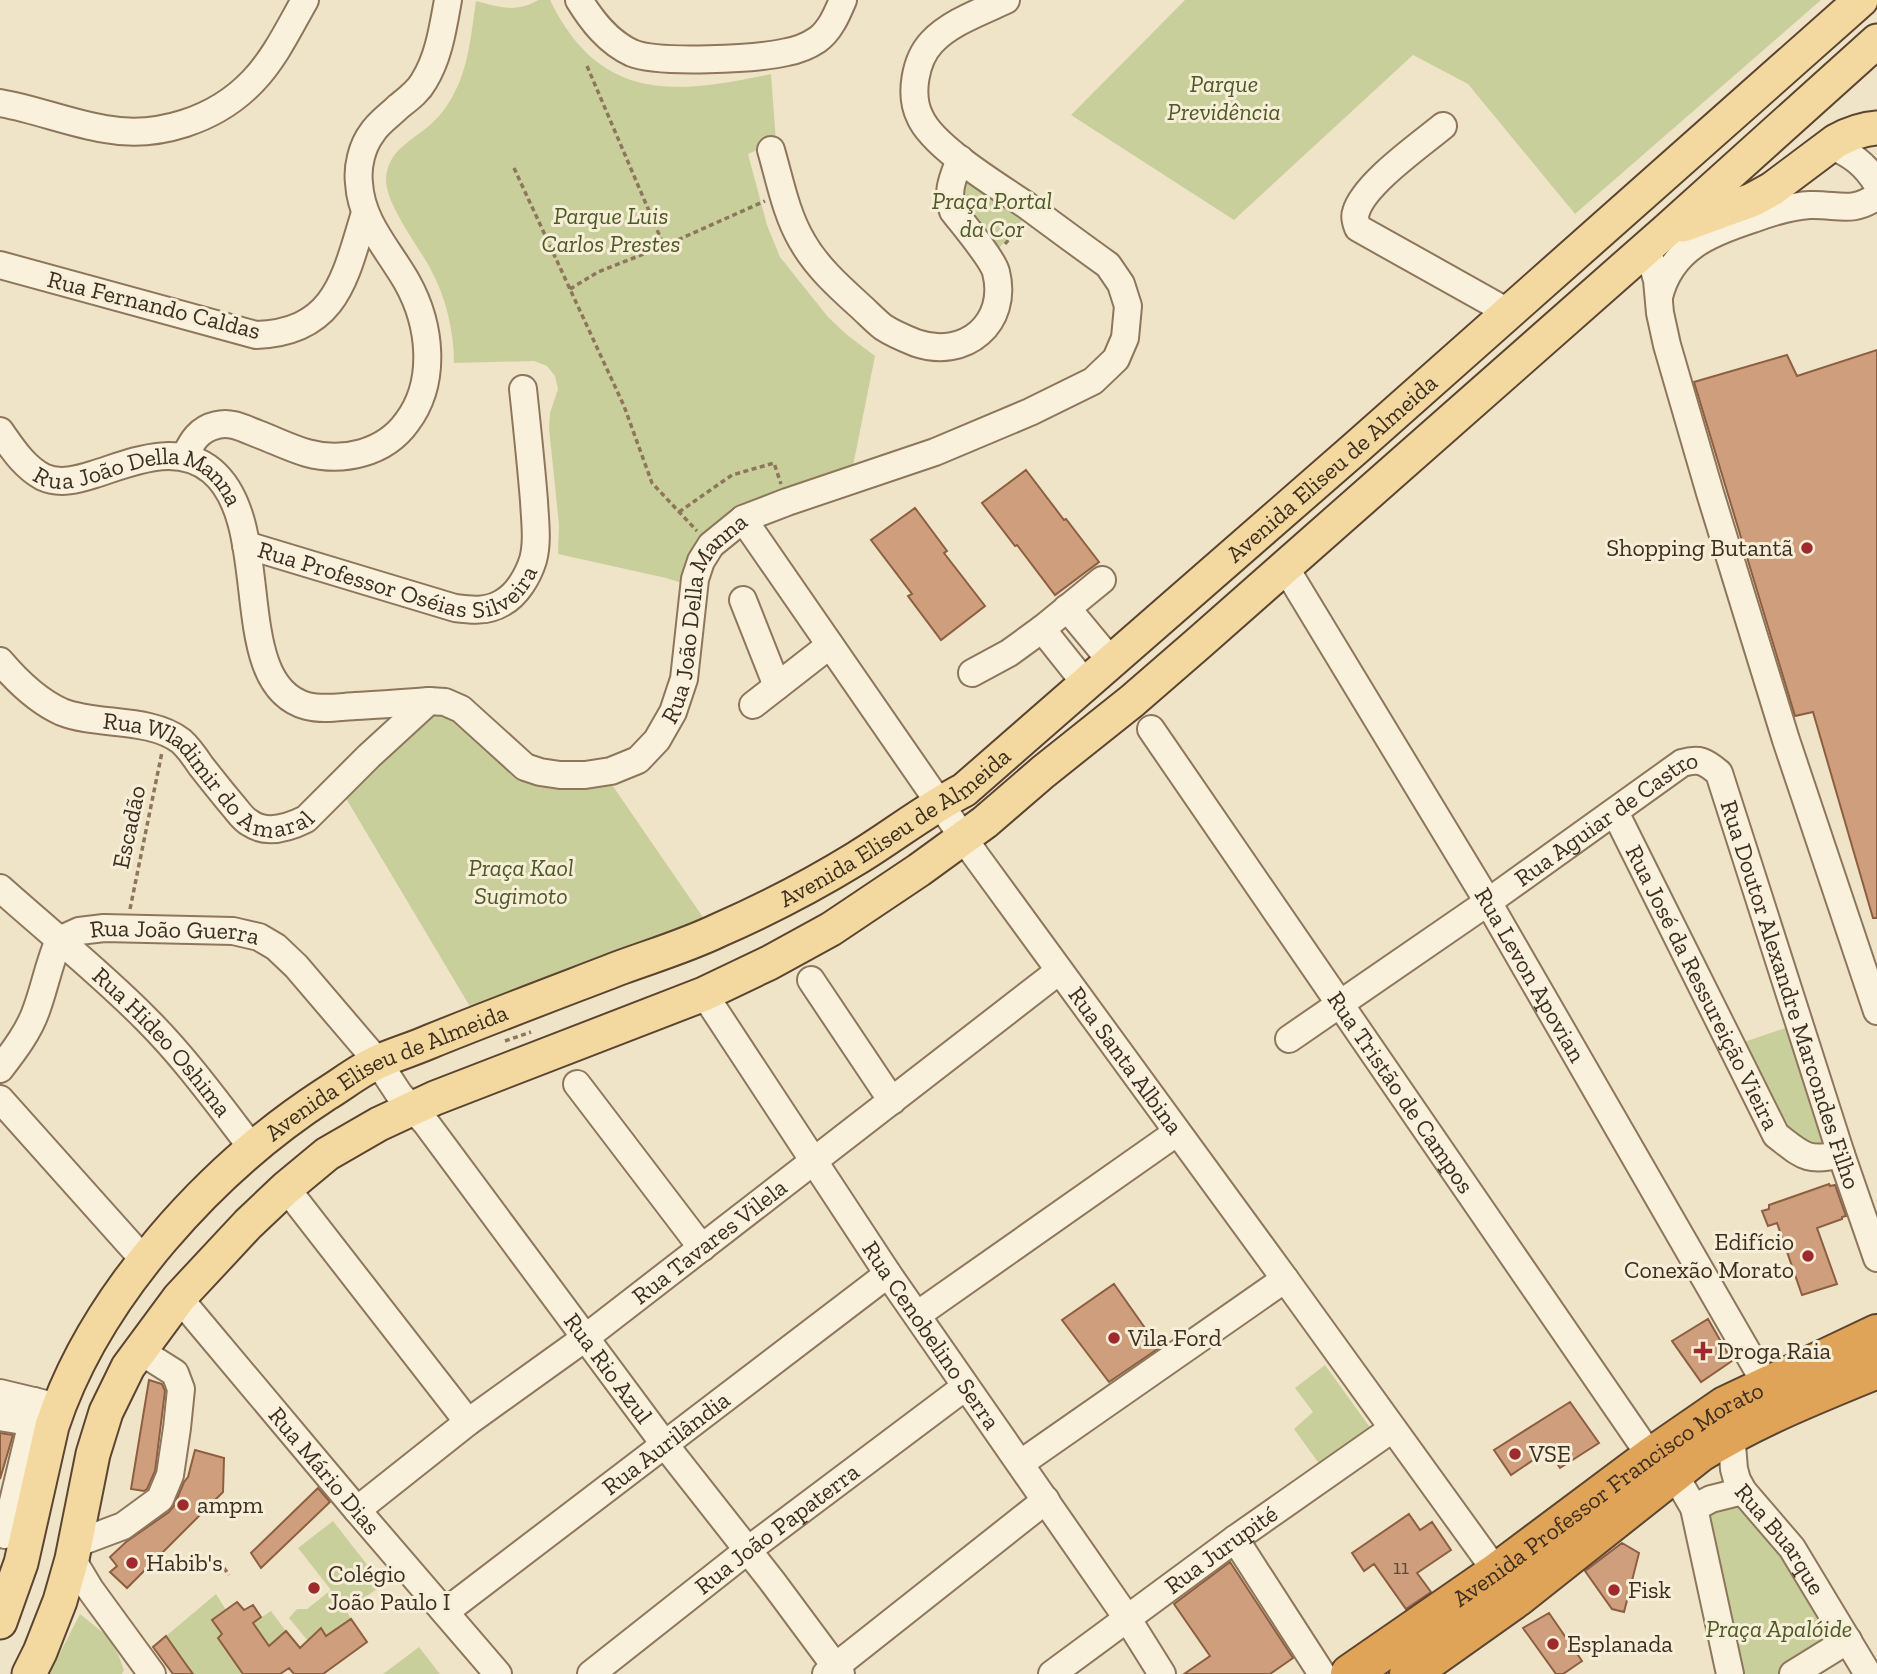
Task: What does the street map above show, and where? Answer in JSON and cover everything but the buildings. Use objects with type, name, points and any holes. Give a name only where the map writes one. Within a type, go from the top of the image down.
[{"type":"highway","name":"Avenida Professor Francisco Morato","points":[[1410,1674],[1491,1596],[1662,1465],[1725,1406],[1877,1334]]},
{"type":"highway","name":"Avenida Professor Francisco Morato","points":[[1662,1465],[1699,1453],[1731,1433],[1805,1398],[1877,1369]]},
{"type":"highway","name":"Avenida Professor Francisco Morato","points":[[1322,1672],[1491,1596]]},
{"type":"main road","points":[[1852,8],[1860,31],[1877,41]]},
{"type":"main road","name":"Avenida Eliseu de Almeida","points":[[0,1622],[21,1563],[10,1537],[44,1414],[81,1359],[105,1316],[144,1260],[197,1202],[253,1149],[307,1107],[378,1062],[715,933],[855,859],[939,803],[964,790],[1347,456],[1852,8]]},
{"type":"main road","name":"Avenida Eliseu de Almeida","points":[[29,1674],[60,1601],[74,1552],[93,1454],[106,1412],[128,1367],[179,1298],[248,1224],[286,1188],[327,1154],[379,1124],[435,1098],[704,993],[769,963],[831,929],[919,870],[985,822],[1132,701],[1640,254],[1877,41]]},
{"type":"main road","points":[[1772,189],[1747,159],[1737,136],[1742,127],[1780,89],[1780,72]]},
{"type":"main road","points":[[1667,230],[1752,200],[1772,189],[1830,145],[1868,128],[1877,128]]},
{"type":"street","points":[[0,103],[104,129],[139,132],[172,127],[198,118],[229,101],[252,82],[271,58],[305,0]]},
{"type":"street","points":[[185,456],[193,439],[203,429],[225,424],[307,452],[337,457],[375,450],[405,426],[416,409],[427,372],[421,316],[408,284],[365,213],[358,182],[359,166],[372,133],[414,94],[427,76],[438,50],[448,0]]},
{"type":"street","points":[[579,0],[603,33],[617,44],[632,53],[662,59],[734,57],[801,49],[818,39],[830,27],[843,0]]},
{"type":"street","name":"Rua João Della Manna","points":[[0,431],[15,453],[45,478],[76,480],[133,461],[170,455],[185,456],[211,470],[225,484],[241,517],[262,659],[274,685],[292,700],[308,706],[326,708],[445,702],[460,709],[525,767],[540,772],[585,775],[611,771],[638,760],[657,740],[673,712],[684,679],[695,576],[711,545],[743,519],[935,452],[1030,412],[1093,381],[1116,359],[1125,338],[1128,306],[1121,284],[1108,265],[960,159],[929,131],[919,117],[915,85],[919,61],[930,44],[946,29],[1006,0]]},
{"type":"street","points":[[1443,126],[1373,184],[1356,211],[1355,221],[1358,228],[1508,312]]},
{"type":"street","points":[[1830,145],[1858,159],[1877,184]]},
{"type":"street","points":[[771,150],[790,218],[802,242],[822,270],[883,327],[917,343],[939,347],[958,346],[973,339],[983,330],[995,310],[998,292],[996,271],[991,261],[953,211],[950,202],[951,186],[960,159]]},
{"type":"street","points":[[1658,299],[1663,280],[1692,246],[1708,236],[1790,207],[1857,207],[1877,196]]},
{"type":"street","name":"Rua Fernando Caldas","points":[[0,265],[256,335],[273,334],[309,321],[334,297],[344,278],[365,213]]},
{"type":"street","points":[[1640,254],[1652,263],[1667,345],[1758,649],[1877,1011]]},
{"type":"street","name":"Rua Professor Oséias Silveira","points":[[246,545],[455,608],[489,609],[503,603],[526,577],[533,559],[536,535],[523,388]]},
{"type":"street","name":"Rua Santa Albina","points":[[743,519],[963,838],[1392,1429],[1491,1596]]},
{"type":"street","name":"Rua Levon Apovian","points":[[1285,567],[1488,902],[1768,1386]]},
{"type":"street","points":[[972,673],[1009,653],[1102,580]]},
{"type":"street","points":[[743,600],[777,686]]},
{"type":"street","points":[[1067,608],[1111,661]]},
{"type":"street","points":[[1042,629],[1085,683]]},
{"type":"street","points":[[753,705],[830,645]]},
{"type":"street","name":"Rua Wladimir do Amaral","points":[[0,661],[40,700],[61,711],[80,718],[147,727],[180,741],[249,823],[260,828],[276,829],[306,819],[429,701]]},
{"type":"street","name":"Rua Tristão de Campos","points":[[1151,729],[1694,1508],[1730,1674]]},
{"type":"street","name":"Rua Aguiar de Castro","points":[[1289,1039],[1488,902],[1682,763],[1694,760],[1707,763],[1719,772]]},
{"type":"street","name":"Rua Doutor Alexandre Marcondes Filho","points":[[1719,772],[1877,1258]]},
{"type":"street","name":"Rua José da Ressureição Vieira","points":[[1615,812],[1776,1135],[1800,1153],[1820,1159],[1841,1154]]},
{"type":"street","name":"Rua Hideo Oshima","points":[[0,888],[78,954],[148,1021],[177,1053],[253,1149]]},
{"type":"street","name":"Rua João Guerra","points":[[0,1069],[37,1010],[51,958],[59,940],[79,931],[104,928],[233,931],[259,937],[276,947],[296,966],[378,1062]]},
{"type":"street","name":"Rua Tavares Vilela","points":[[357,1510],[468,1422],[585,1338],[1059,971]]},
{"type":"street","points":[[811,980],[892,1101]]},
{"type":"street","name":"Rua Cenobelino Serra","points":[[704,993],[888,1274],[1021,1463],[1162,1674]]},
{"type":"street","name":"Rua Rio Azul","points":[[378,1062],[399,1094],[426,1123],[665,1445],[748,1550],[834,1672]]},
{"type":"street","points":[[577,1084],[702,1248]]},
{"type":"street","points":[[0,1099],[144,1260]]},
{"type":"street","points":[[917,1315],[1176,1133]]},
{"type":"street","points":[[286,1188],[468,1422]]},
{"type":"street","name":"Rua Aurilândia","points":[[445,1612],[888,1274]]},
{"type":"street","points":[[1021,1463],[1285,1279]]},
{"type":"street","name":"Rua Mário Dias","points":[[179,1298],[498,1674]]},
{"type":"street","points":[[140,1351],[175,1373],[181,1389],[170,1475],[160,1499],[123,1526],[74,1552],[90,1589],[148,1672]]},
{"type":"street","name":"Rua João Papaterra","points":[[590,1674],[748,1550],[965,1387]]},
{"type":"street","points":[[0,1393],[44,1414]]},
{"type":"street","points":[[0,1417],[44,1414]]},
{"type":"street","name":"Rua Jurupité","points":[[1052,1674],[1235,1539],[1392,1429]]},
{"type":"street","name":"Rua Buarque","points":[[1731,1433],[1734,1469],[1742,1491],[1792,1548],[1868,1674]]},
{"type":"street","points":[[1694,1508],[1710,1499],[1742,1491]]},
{"type":"street","points":[[834,1672],[1046,1500]]},
{"type":"street","points":[[1235,1539],[1322,1672]]},
{"type":"street","points":[[1793,1674],[1848,1640]]},
{"type":"path","points":[[587,66],[664,246]]},
{"type":"path","points":[[514,167],[624,406],[652,483],[711,545]]},
{"type":"path","points":[[570,289],[598,272],[783,193]]},
{"type":"path","points":[[991,261],[1032,210]]},
{"type":"path","points":[[679,512],[732,475],[774,463],[787,502]]},
{"type":"path","name":"Escadão","points":[[126,928],[166,733]]},
{"type":"path","points":[[498,1043],[537,1030]]},
{"type":"path","points":[[219,1562],[229,1575]]},
{"type":"green space","name":"Parque Luis Carlos Prestes","points":[[538,0],[550,0],[570,33],[592,58],[616,74],[642,83],[671,87],[702,86],[771,74],[776,142],[748,154],[767,225],[780,257],[828,317],[875,356],[850,481],[738,524],[694,587],[666,578],[558,554],[559,525],[549,428],[550,413],[558,389],[555,376],[547,366],[534,361],[454,363],[451,327],[441,292],[387,190],[387,170],[391,161],[402,147],[437,118],[457,88],[468,51],[476,1],[515,8]]},
{"type":"green space","name":"Parque Previdência","points":[[1185,0],[1821,0],[1575,214],[1468,84],[1413,55],[1234,220],[1071,115]]},
{"type":"green space","name":"Praça Portal da Cor","points":[[964,162],[1031,209],[992,257],[954,211]]},
{"type":"green space","name":"Praça Kaol Sugimoto","points":[[429,705],[455,715],[531,776],[608,779],[707,923],[475,1015],[341,790]]},
{"type":"green space","points":[[1788,1027],[1827,1147],[1808,1147],[1790,1129],[1744,1042]]},
{"type":"green space","points":[[1325,1365],[1374,1433],[1323,1469],[1294,1429],[1313,1412],[1295,1388]]},
{"type":"green space","name":"Praça Apalóide","points":[[1728,1497],[1795,1566],[1840,1644],[1795,1674],[1742,1674],[1708,1514]]},
{"type":"green space","points":[[333,1521],[383,1585],[346,1610],[351,1619],[326,1636],[321,1629],[308,1641],[289,1618],[297,1609],[307,1609],[331,1590],[298,1548]]},
{"type":"green space","points":[[216,1594],[226,1610],[212,1620],[222,1634],[218,1638],[235,1662],[265,1640],[253,1623],[271,1611],[286,1631],[267,1648],[247,1674],[193,1674],[166,1636]]},
{"type":"green space","points":[[80,1614],[106,1635],[118,1654],[124,1670],[122,1674],[49,1674]]},
{"type":"green space","points":[[419,1647],[440,1674],[383,1674]]},
{"type":"place","name":"Shopping Butantã","points":[[1807,548]]},
{"type":"place","name":"Edifício Conexão Morato","points":[[1808,1256]]},
{"type":"place","name":"Vila Ford","points":[[1114,1338]]},
{"type":"place","name":"Droga Raia","points":[[1703,1351]]},
{"type":"place","name":"VSE","points":[[1515,1454]]},
{"type":"place","name":"ampm","points":[[183,1505]]},
{"type":"place","name":"Habib's","points":[[132,1563]]},
{"type":"place","name":"Colégio João Paulo I","points":[[314,1588]]},
{"type":"place","name":"Fisk","points":[[1614,1590]]},
{"type":"place","name":"Esplanada","points":[[1553,1644]]}]
